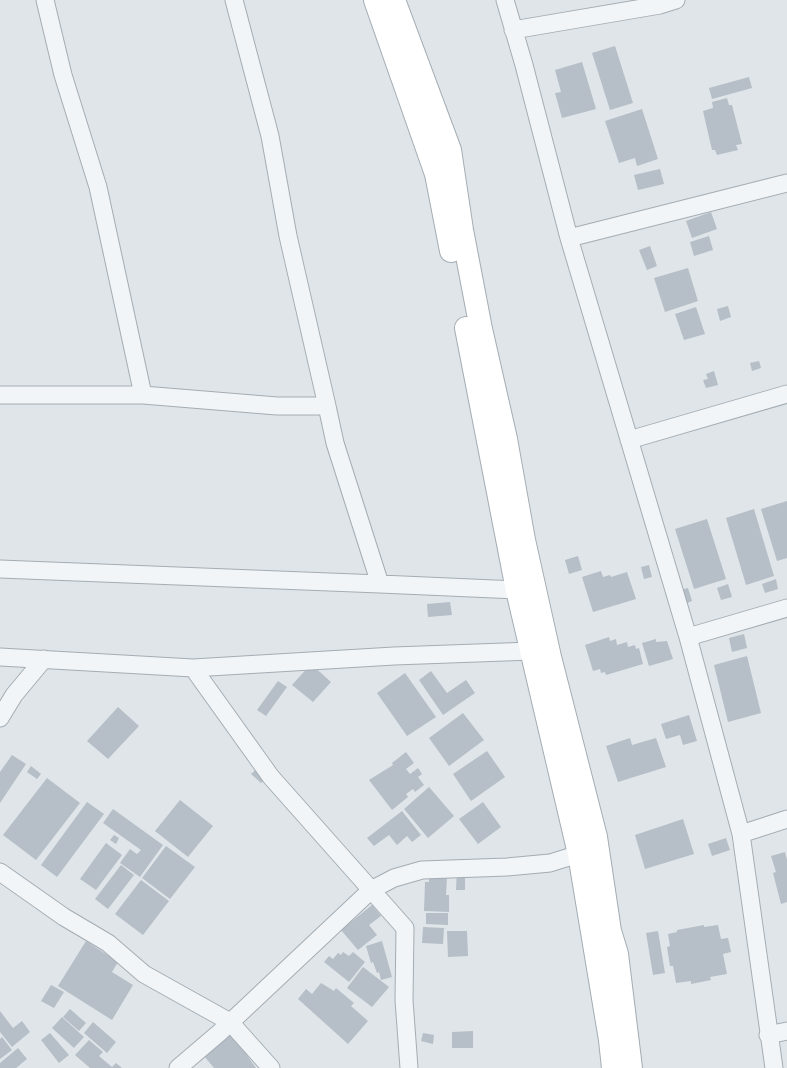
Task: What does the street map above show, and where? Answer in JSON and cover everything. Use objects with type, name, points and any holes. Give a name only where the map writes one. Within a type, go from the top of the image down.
[{"type":"main road","points":[[375,0],[436,174],[517,590],[579,854],[610,1040],[612,1068]]},
{"type":"main road","points":[[394,0],[450,150],[462,230],[480,329],[506,439],[524,540],[550,657],[596,837],[610,931],[617,954],[631,1068]]},
{"type":"street","points":[[45,0],[63,75],[98,187],[143,395]]},
{"type":"street","points":[[234,0],[270,136],[288,236],[335,443],[380,584]]},
{"type":"street","points":[[505,0],[524,65],[569,238],[688,637],[741,834],[768,1035],[774,1068]]},
{"type":"street","points":[[513,30],[660,5],[676,0]]},
{"type":"street","points":[[569,238],[787,184]]},
{"type":"street","points":[[629,440],[787,394]]},
{"type":"street","points":[[0,395],[143,395],[277,406],[327,406]]},
{"type":"street","points":[[0,569],[517,590]]},
{"type":"street","points":[[688,637],[787,608]]},
{"type":"street","points":[[0,657],[193,668],[394,656],[532,651]]},
{"type":"street","points":[[0,718],[14,695],[44,659]]},
{"type":"street","points":[[193,668],[271,777],[405,928],[404,1000],[409,1068]]},
{"type":"street","points":[[741,834],[787,820]]},
{"type":"street","points":[[178,1068],[230,1022],[371,890],[394,878],[422,870],[507,867],[550,863],[579,854]]},
{"type":"street","points":[[0,872],[64,917],[108,943],[144,974],[230,1022],[271,1068]]},
{"type":"street","points":[[768,1035],[787,1031]]},
{"type":"building","points":[[615,46],[633,103],[610,110],[592,53]]},
{"type":"building","points":[[582,62],[596,109],[562,118],[555,93],[561,92],[555,70]]},
{"type":"building","points":[[749,77],[752,88],[712,99],[709,88]]},
{"type":"building","points":[[727,98],[729,105],[732,105],[742,144],[736,145],[738,150],[717,155],[715,150],[712,150],[703,111],[713,108],[712,102]]},
{"type":"building","points":[[642,109],[658,159],[637,166],[635,158],[619,163],[605,121]]},
{"type":"building","points":[[660,169],[664,184],[638,190],[634,175]]},
{"type":"building","points":[[711,212],[717,229],[692,238],[686,221]]},
{"type":"building","points":[[709,236],[713,250],[694,256],[690,242]]},
{"type":"building","points":[[650,246],[657,266],[647,270],[639,250]]},
{"type":"building","points":[[688,268],[698,301],[665,312],[654,278]]},
{"type":"building","points":[[728,306],[731,317],[720,321],[717,309]]},
{"type":"building","points":[[696,307],[705,334],[684,340],[675,314]]},
{"type":"building","points":[[759,361],[761,368],[752,371],[750,363]]},
{"type":"building","points":[[714,371],[718,385],[706,388],[703,380],[708,379],[706,374]]},
{"type":"building","points":[[787,501],[787,558],[777,561],[761,509]]},
{"type":"building","points":[[754,509],[774,576],[746,585],[726,518]]},
{"type":"building","points":[[707,519],[726,579],[694,589],[675,529]]},
{"type":"building","points":[[578,556],[582,570],[569,574],[565,560]]},
{"type":"building","points":[[649,565],[652,577],[644,579],[641,567]]},
{"type":"building","points":[[601,571],[603,577],[610,575],[611,577],[627,572],[636,599],[593,612],[582,577]]},
{"type":"building","points":[[776,579],[778,589],[765,593],[762,584]]},
{"type":"building","points":[[728,584],[732,597],[721,600],[717,588]]},
{"type":"building","points":[[688,588],[692,601],[685,604],[680,590]]},
{"type":"building","points":[[450,602],[452,615],[428,617],[427,604]]},
{"type":"building","points":[[744,634],[747,648],[732,652],[729,638]]},
{"type":"building","points":[[609,637],[610,641],[616,639],[617,645],[627,642],[628,647],[635,645],[636,649],[639,648],[643,664],[606,675],[605,672],[601,673],[600,669],[593,671],[585,645]]},
{"type":"building","points":[[656,639],[656,642],[667,641],[673,659],[649,666],[642,643]]},
{"type":"building","points":[[747,656],[761,713],[728,722],[714,665]]},
{"type":"building","points":[[311,664],[331,682],[313,702],[292,685]]},
{"type":"building","points":[[431,671],[447,693],[466,680],[475,693],[443,715],[419,680]]},
{"type":"building","points":[[405,673],[436,717],[407,736],[377,693]]},
{"type":"building","points":[[278,681],[287,687],[266,716],[257,710]]},
{"type":"building","points":[[118,707],[139,726],[108,759],[87,741]]},
{"type":"building","points":[[463,713],[484,740],[449,766],[429,738]]},
{"type":"building","points":[[689,715],[697,741],[683,745],[680,735],[666,739],[661,724]]},
{"type":"building","points":[[630,738],[632,745],[656,738],[666,767],[618,782],[606,746]]},
{"type":"building","points":[[487,751],[505,777],[471,801],[453,774]]},
{"type":"building","points":[[406,752],[414,763],[406,769],[410,774],[418,768],[422,774],[418,777],[424,785],[415,792],[413,789],[406,794],[408,797],[392,810],[369,780],[393,765],[392,763]]},
{"type":"building","points":[[12,755],[26,764],[0,803],[0,772]]},
{"type":"building","points":[[262,764],[271,773],[261,783],[251,774]]},
{"type":"building","points":[[31,766],[41,774],[37,779],[27,772]]},
{"type":"building","points":[[47,778],[80,803],[36,860],[3,835]]},
{"type":"building","points":[[429,787],[454,816],[428,838],[404,809]]},
{"type":"building","points":[[180,800],[213,826],[188,857],[155,831]]},
{"type":"building","points":[[87,802],[104,814],[57,877],[41,865]]},
{"type":"building","points":[[483,802],[501,827],[478,844],[459,819]]},
{"type":"building","points":[[113,809],[163,845],[140,877],[120,863],[130,849],[137,854],[141,850],[103,823]]},
{"type":"building","points":[[402,811],[421,835],[412,842],[407,836],[397,845],[389,835],[374,846],[367,838]]},
{"type":"building","points":[[683,819],[694,854],[645,869],[635,835]]},
{"type":"building","points":[[114,835],[119,838],[116,844],[110,840]]},
{"type":"building","points":[[726,838],[730,850],[712,856],[708,844]]},
{"type":"building","points":[[106,843],[122,855],[96,890],[80,879]]},
{"type":"building","points":[[166,846],[195,867],[170,899],[142,878]]},
{"type":"building","points":[[785,852],[787,860],[787,902],[781,904],[773,873],[776,872],[771,856]]},
{"type":"building","points":[[121,865],[134,875],[108,909],[95,899]]},
{"type":"building","points":[[457,868],[465,868],[465,890],[456,890]]},
{"type":"building","points":[[429,875],[447,876],[446,895],[449,895],[449,912],[424,911],[425,882],[429,882]]},
{"type":"building","points":[[141,880],[169,901],[143,935],[115,914]]},
{"type":"building","points":[[372,905],[381,916],[369,925],[377,935],[358,950],[341,930]]},
{"type":"building","points":[[426,913],[448,913],[448,925],[426,924]]},
{"type":"building","points":[[704,925],[704,927],[718,925],[721,939],[728,938],[731,952],[723,954],[727,974],[710,977],[711,980],[691,984],[691,981],[676,983],[673,966],[670,966],[667,947],[670,946],[668,934],[677,932],[677,930]]},
{"type":"building","points":[[423,927],[444,928],[443,944],[422,943]]},
{"type":"building","points":[[447,931],[467,931],[468,956],[448,957]]},
{"type":"building","points":[[658,931],[665,973],[653,975],[646,933]]},
{"type":"building","points":[[86,941],[118,962],[112,972],[133,985],[112,1020],[58,986]]},
{"type":"building","points":[[382,941],[392,977],[381,980],[379,972],[377,973],[373,962],[371,963],[366,946]]},
{"type":"building","points":[[343,952],[349,956],[353,952],[365,962],[349,982],[324,962],[329,956],[333,959],[338,953],[341,955]]},
{"type":"building","points":[[363,967],[389,987],[372,1007],[347,988]]},
{"type":"building","points":[[321,983],[334,991],[336,988],[354,1003],[351,1006],[368,1021],[348,1044],[298,999],[306,989],[312,994]]},
{"type":"building","points":[[51,985],[64,992],[54,1008],[41,1001]]},
{"type":"building","points":[[70,1009],[86,1023],[79,1031],[63,1017]]},
{"type":"building","points":[[0,1011],[13,1028],[22,1021],[30,1032],[12,1047],[0,1032]]},
{"type":"building","points":[[62,1017],[84,1037],[74,1048],[52,1028]]},
{"type":"building","points":[[93,1022],[116,1042],[107,1053],[84,1033]]},
{"type":"building","points":[[473,1031],[473,1048],[452,1048],[452,1032]]},
{"type":"building","points":[[50,1033],[69,1055],[59,1063],[41,1040]]},
{"type":"building","points":[[230,1033],[247,1053],[246,1054],[256,1068],[214,1068],[204,1056]]},
{"type":"building","points":[[423,1033],[434,1035],[433,1044],[421,1041]]},
{"type":"building","points":[[2,1037],[12,1050],[0,1059],[0,1039]]},
{"type":"building","points":[[89,1040],[103,1052],[99,1056],[112,1067],[116,1063],[122,1068],[90,1068],[75,1055]]},
{"type":"building","points":[[18,1048],[27,1059],[16,1068],[0,1068],[0,1063]]}]
